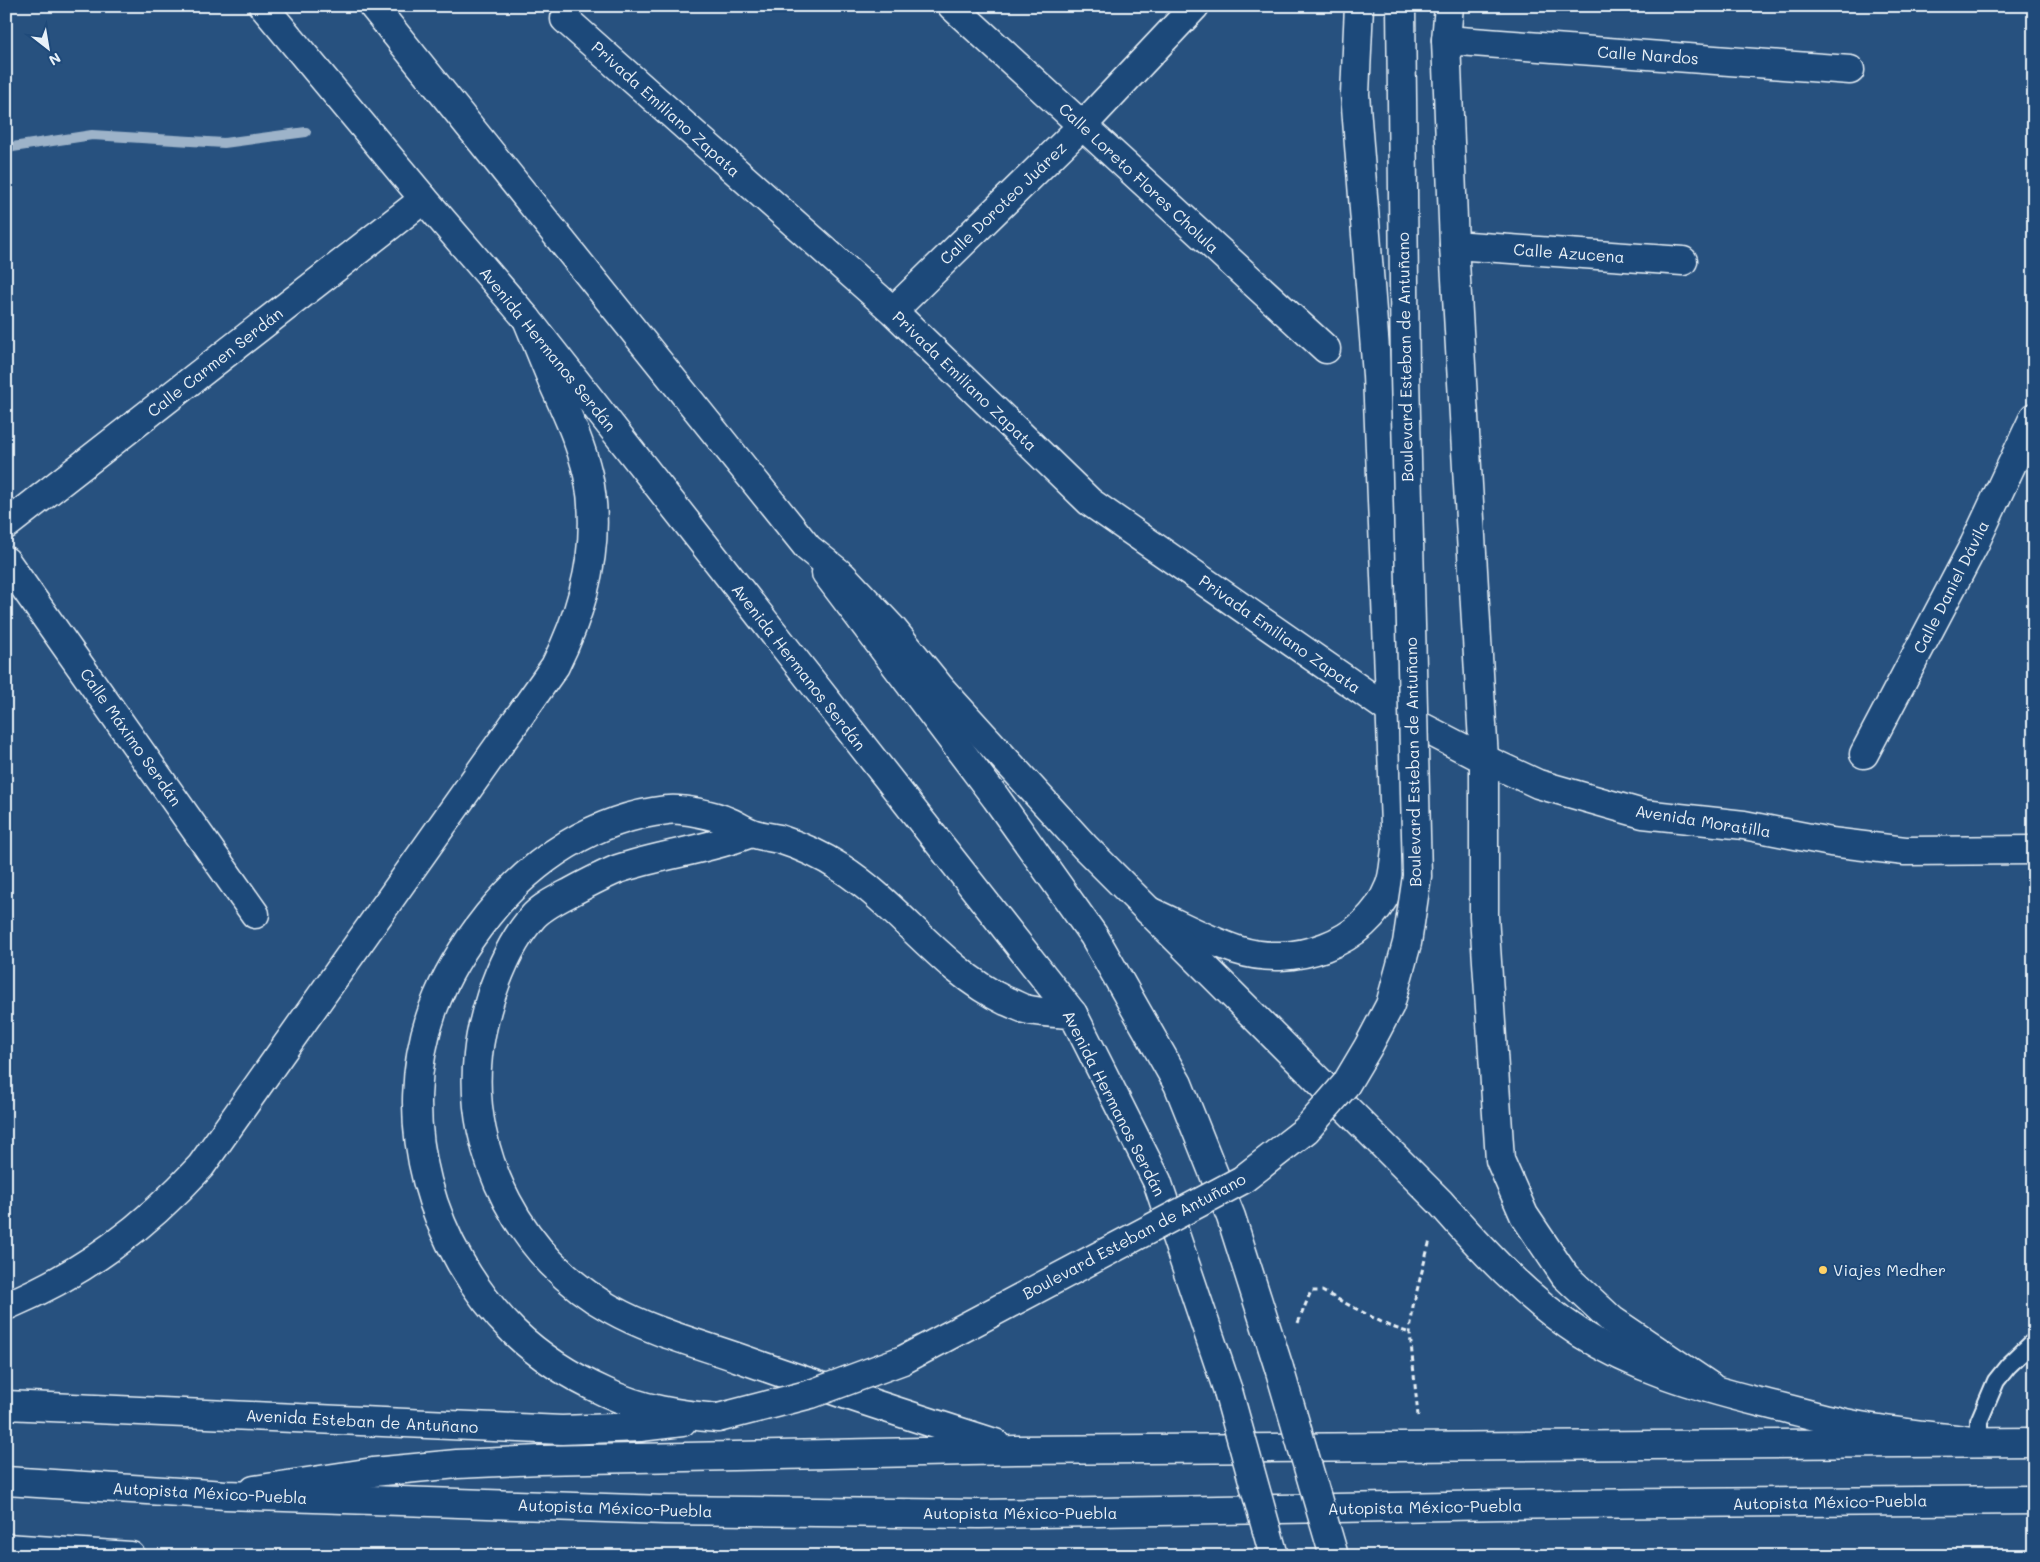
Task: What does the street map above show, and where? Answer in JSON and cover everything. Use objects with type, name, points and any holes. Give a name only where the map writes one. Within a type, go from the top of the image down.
[{"type":"main road","name":"Avenida Hermanos Serdán","points":[[263,6],[424,199],[527,318],[1073,1014],[1157,1181],[1228,1391],[1274,1556]]},
{"type":"main road","points":[[373,6],[808,548],[990,790],[1094,936],[1178,1084],[1231,1217],[1278,1365],[1334,1556]]},
{"type":"main road","name":"Calle Loreto Flores Cholula","points":[[952,6],[1326,349]]},
{"type":"main road","name":"Calle Doroteo Juárez","points":[[893,311],[1082,126],[1194,6]]},
{"type":"main road","points":[[1145,910],[1237,950],[1258,955],[1304,954],[1326,947],[1364,923],[1390,887],[1396,850],[1377,375],[1355,94],[1359,6]]},
{"type":"main road","name":"Boulevard Esteban de Antuñano","points":[[718,1418],[811,1394],[903,1360],[1242,1180],[1306,1130],[1346,1084],[1390,1005],[1407,943],[1417,876],[1404,366],[1401,6]]},
{"type":"main road","points":[[1449,6],[1446,40],[1454,245],[1484,759],[1484,916],[1500,1160],[1524,1215],[1565,1276],[1612,1320],[1720,1392]]},
{"type":"main road","name":"Privada Emiliano Zapata","points":[[565,19],[893,311],[1090,502],[1391,710]]},
{"type":"main road","name":"Calle Nardos","points":[[1446,40],[1850,70]]},
{"type":"main road","name":"Calle Carmen Serdán","points":[[6,525],[424,199]]},
{"type":"main road","name":"Calle Azucena","points":[[1454,245],[1683,261]]},
{"type":"main road","points":[[6,1306],[71,1275],[109,1250],[142,1225],[201,1166],[555,666],[570,637],[581,607],[590,562],[594,526],[588,475],[575,434],[527,318]]},
{"type":"main road","name":"Calle Daniel Dávila","points":[[1864,754],[1974,545],[2034,417]]},
{"type":"main road","points":[[808,548],[843,576],[890,627],[943,691],[1084,847],[1145,910],[1440,1202],[1484,1251],[1522,1288],[1580,1333],[1612,1352],[1682,1382],[1855,1425],[1979,1442]]},
{"type":"main road","name":"Calle Máximo Serdán","points":[[6,561],[255,914]]},
{"type":"main road","name":"Avenida Moratilla","points":[[1391,710],[1484,759],[1538,784],[1643,814],[1744,826],[1831,842],[1905,851],[2034,850]]},
{"type":"main road","points":[[718,1418],[680,1415],[616,1397],[573,1376],[541,1355],[491,1307],[470,1279],[453,1249],[439,1216],[427,1182],[419,1147],[416,1111],[418,1074],[424,1042],[433,1010],[446,979],[462,950],[502,897],[551,854],[580,837],[609,824],[640,814],[671,809],[726,820],[751,833],[778,839],[815,852],[842,868],[873,892],[957,969],[991,993],[1024,1009],[1073,1014]]},
{"type":"main road","points":[[751,833],[723,844],[654,859],[616,870],[558,899],[533,917],[512,948],[496,982],[484,1018],[478,1056],[477,1093],[482,1131],[495,1176],[506,1202],[526,1234],[550,1262],[578,1288],[610,1309],[644,1325],[847,1396],[1016,1450]]},
{"type":"main road","name":"Avenida Esteban de Antuñano","points":[[6,1405],[562,1430],[640,1427],[718,1418]]},
{"type":"main road","points":[[226,1495],[364,1474],[457,1464],[540,1460],[1016,1450],[2034,1442]]},
{"type":"main road","name":"Autopista México-Puebla","points":[[6,1481],[226,1495],[664,1510],[979,1514],[1554,1504],[2034,1500]]},
{"type":"main road","points":[[6,1548],[131,1556]]},
{"type":"lane","points":[[1979,1442],[1979,1421],[1996,1381],[2008,1366],[2034,1341]]},
{"type":"path","points":[[1423,1446],[1410,1332],[1413,1306],[1440,1202]]},
{"type":"path","points":[[1278,1365],[1286,1352],[1311,1291],[1322,1291],[1381,1322],[1410,1332]]},
{"type":"waterway","points":[[6,148],[92,135],[224,143],[306,132]]},
{"type":"place","name":"Viajes Medher","points":[[1823,1270]]}]
